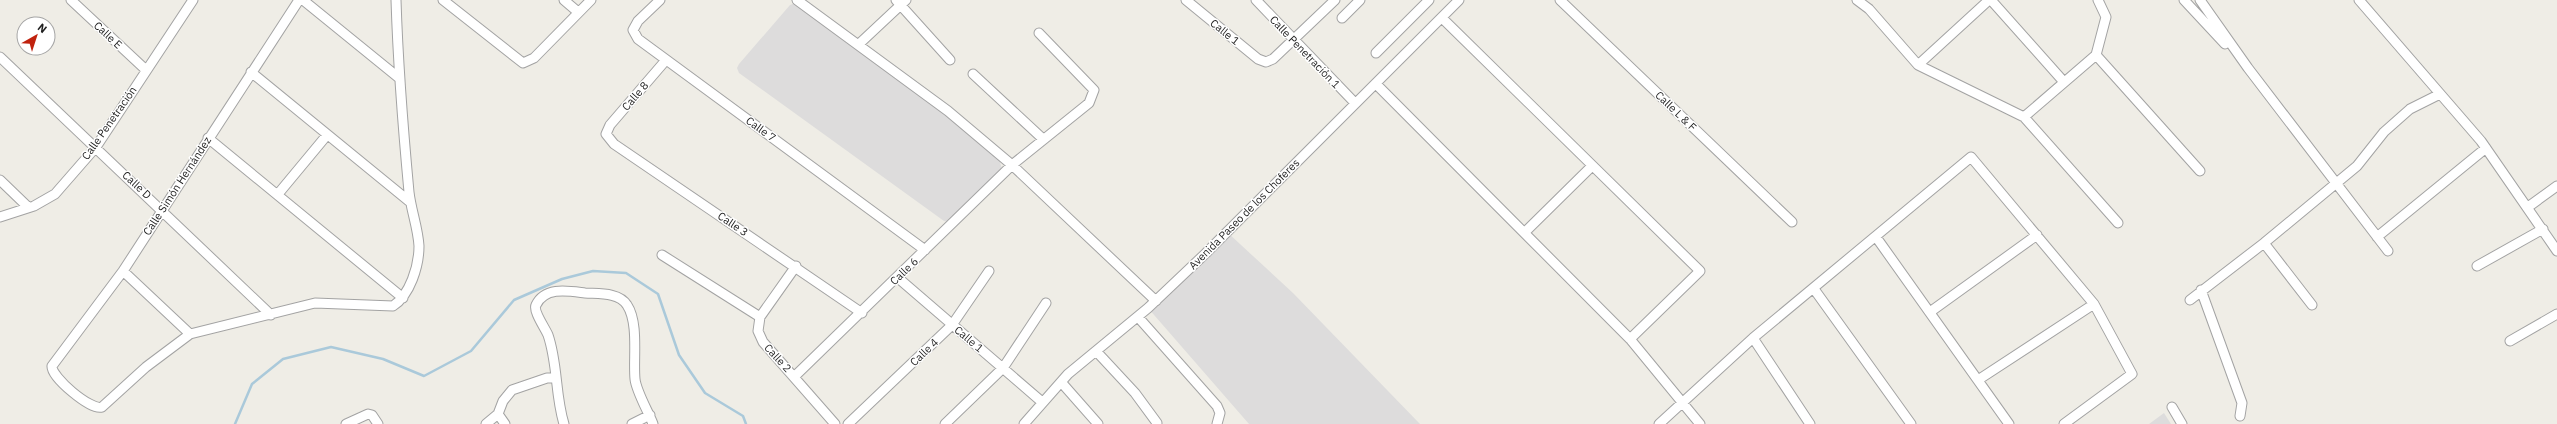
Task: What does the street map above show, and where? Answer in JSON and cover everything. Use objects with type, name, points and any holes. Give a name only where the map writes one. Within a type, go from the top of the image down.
[{"type":"street","name":"Calle E","points":[[71,0],[146,70]]},
{"type":"street","name":"Calle Penetración","points":[[0,216],[40,204],[54,194],[96,147],[193,0]]},
{"type":"street","name":"Calle Simón Hernández","points":[[190,334],[146,367],[99,408],[78,396],[59,380],[51,368],[122,271],[299,0]]},
{"type":"street","points":[[303,0],[398,78]]},
{"type":"street","points":[[122,271],[190,334],[315,303],[393,306],[403,298],[413,275],[418,246],[410,202],[398,78],[396,0]]},
{"type":"street","points":[[443,0],[524,63],[534,58],[591,0]]},
{"type":"street","points":[[564,0],[578,12]]},
{"type":"street","name":"Calle 7","points":[[660,0],[638,21],[633,30],[638,39],[925,250]]},
{"type":"street","points":[[797,0],[859,44],[948,111],[1012,165],[1156,301]]},
{"type":"street","name":"Calle 1","points":[[1186,0],[1258,59],[1266,62],[1274,60],[1293,39]]},
{"type":"street","name":"Calle Penetración 1","points":[[1256,0],[1355,103]]},
{"type":"street","points":[[1293,39],[1335,0]]},
{"type":"street","points":[[1342,18],[1360,0]]},
{"type":"street","points":[[1376,53],[1429,0]]},
{"type":"street","name":"Avenida Paseo de los Choferes","points":[[1024,424],[1061,382],[1156,301],[1459,0]]},
{"type":"street","name":"Calle L & F","points":[[1560,0],[1792,222]]},
{"type":"street","points":[[1857,0],[1869,9],[1918,65],[2024,117],[2118,223]]},
{"type":"street","points":[[1918,65],[1990,0],[2064,82]]},
{"type":"street","points":[[2024,117],[2096,55],[2106,17],[2098,0]]},
{"type":"street","points":[[2184,0],[2248,68]]},
{"type":"street","points":[[2200,0],[2248,68],[2337,182],[2388,251]]},
{"type":"street","points":[[2359,0],[2486,148],[2557,251]]},
{"type":"street","points":[[859,44],[901,2],[950,60]]},
{"type":"street","points":[[1442,18],[1700,271],[1630,339]]},
{"type":"street","name":"Calle 6","points":[[795,376],[862,313],[1012,165],[1089,103],[1094,90],[1039,33]]},
{"type":"street","points":[[2096,55],[2200,170]]},
{"type":"street","name":"Calle D","points":[[0,57],[162,208],[271,315]]},
{"type":"street","name":"Calle 8","points":[[606,134],[610,125],[666,60]]},
{"type":"street","points":[[251,72],[410,202]]},
{"type":"street","points":[[973,74],[1043,139]]},
{"type":"street","points":[[1376,84],[1630,339],[1684,402],[1700,424]]},
{"type":"street","points":[[2190,300],[2264,243],[2357,166],[2384,132],[2410,109],[2440,94]]},
{"type":"street","name":"Calle 3","points":[[606,134],[614,144],[796,266],[862,313]]},
{"type":"street","points":[[278,194],[327,135]]},
{"type":"street","points":[[208,138],[403,298]]},
{"type":"street","points":[[2378,237],[2486,148]]},
{"type":"street","points":[[1659,424],[1753,338],[1814,289],[1971,156],[2094,304],[2132,374],[2064,424]]},
{"type":"street","points":[[1525,232],[1592,166]]},
{"type":"street","points":[[0,180],[28,207]]},
{"type":"street","points":[[2528,207],[2557,186]]},
{"type":"street","points":[[2477,266],[2543,229]]},
{"type":"street","points":[[1930,312],[2037,235]]},
{"type":"street","points":[[1876,237],[2010,424]]},
{"type":"street","points":[[2264,243],[2312,305]]},
{"type":"street","points":[[662,255],[760,317],[796,266]]},
{"type":"street","name":"Calle 4","points":[[848,424],[952,325],[989,271]]},
{"type":"street","name":"Calle 1","points":[[897,277],[1042,402]]},
{"type":"street","points":[[1814,289],[1911,424]]},
{"type":"street","points":[[564,424],[555,378],[556,368],[540,318],[535,312],[536,306],[542,298],[559,290],[614,296],[624,301],[631,312],[634,342],[635,380],[652,420],[632,424]]},
{"type":"street","points":[[2202,290],[2242,403],[2240,416]]},
{"type":"street","points":[[945,424],[1003,368],[1046,303]]},
{"type":"street","points":[[1978,380],[2094,304]]},
{"type":"street","points":[[2510,341],[2557,314]]},
{"type":"street","name":"Calle 2","points":[[760,317],[758,330],[763,342],[795,376],[835,424]]},
{"type":"street","points":[[1138,317],[1217,406],[1220,413],[1217,424]]},
{"type":"street","points":[[1753,338],[1810,424]]},
{"type":"street","points":[[1096,351],[1135,393],[1157,423]]},
{"type":"street","points":[[486,424],[498,414],[504,401],[512,390],[547,378],[555,378]]},
{"type":"street","points":[[1061,382],[1098,424]]},
{"type":"street","points":[[2172,407],[2182,424]]},
{"type":"street","points":[[346,424],[368,414],[372,415],[378,424]]},
{"type":"street","points":[[498,414],[505,424]]},
{"type":"shaded area","points":[[795,3],[920,94],[999,159],[1002,169],[948,222],[944,221],[739,73],[737,68],[739,64],[790,5]]},
{"type":"shaded area","points":[[1227,232],[1293,293],[1420,424],[1249,424],[1148,308]]},
{"type":"shaded area","points":[[2164,413],[2171,424],[2149,424]]},
{"type":"waterway","points":[[235,424],[252,384],[283,359],[331,347],[383,359],[424,376],[471,351],[514,300],[562,279],[593,271],[626,273],[658,294],[679,355],[705,393],[743,416],[746,424]]}]
